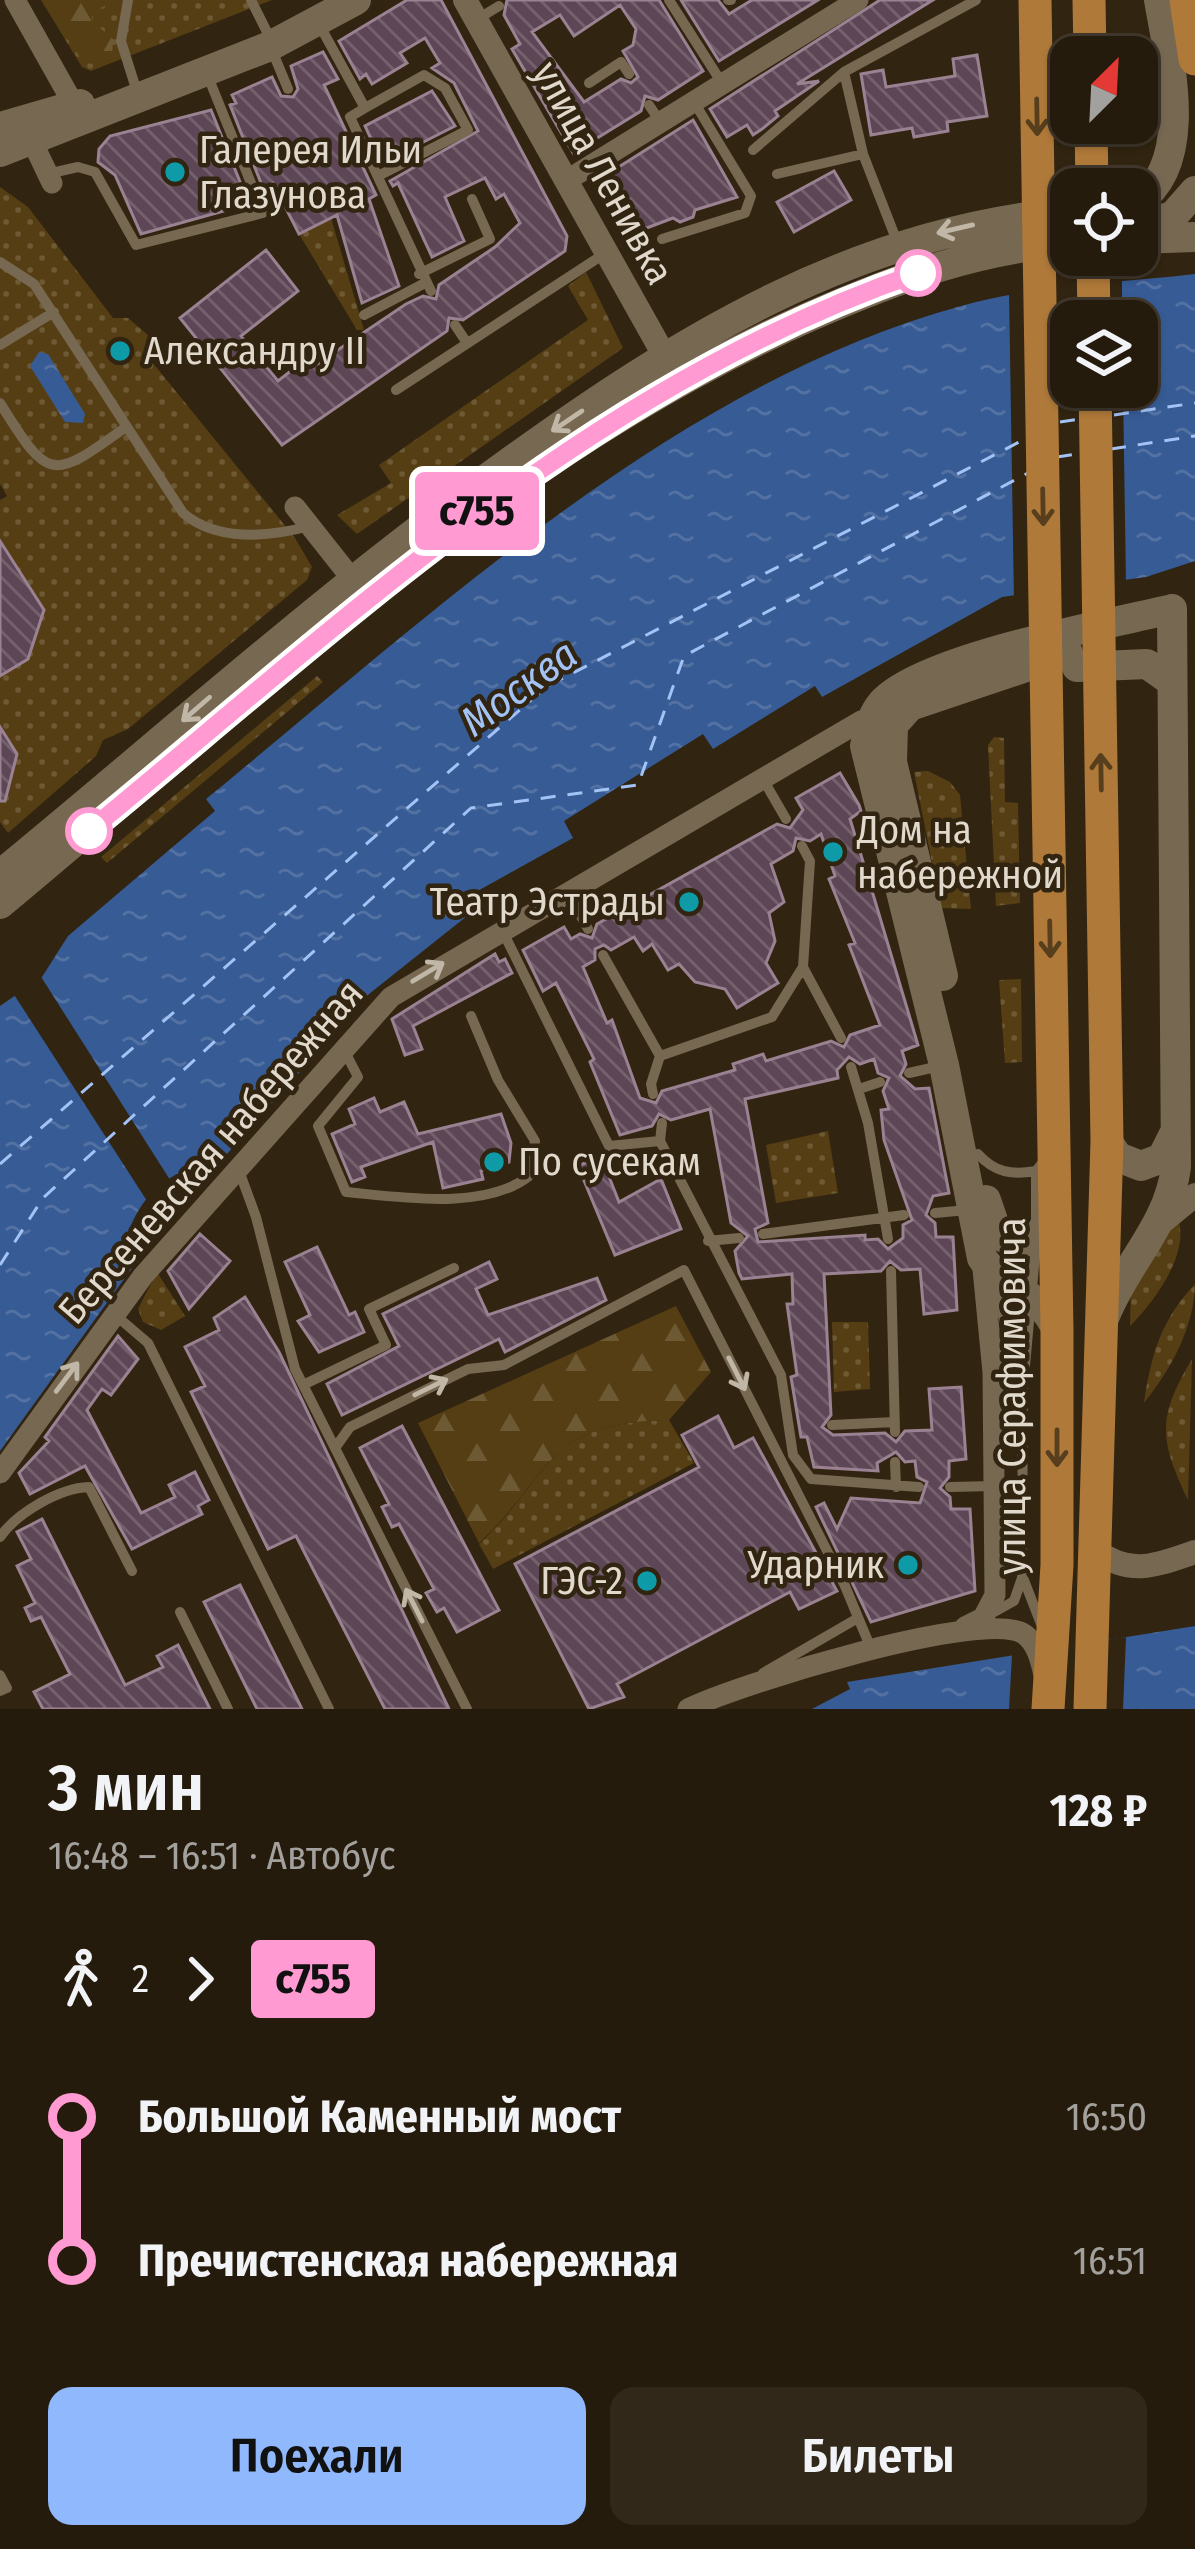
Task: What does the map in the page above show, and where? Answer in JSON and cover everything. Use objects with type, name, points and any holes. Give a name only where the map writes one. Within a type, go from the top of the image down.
[{"type":"main road","points":[[0,152],[272,45],[317,15],[356,0]]},
{"type":"main road","name":"улица Серафимовича","points":[[1035,0],[1045,1225],[1057,1331],[1058,1565],[1044,1650],[1048,1703]]},
{"type":"main road","points":[[1089,0],[1090,36]]},
{"type":"main road","points":[[1158,185],[1170,174],[1181,133],[1159,0]]},
{"type":"main road","points":[[1186,0],[1195,59]]},
{"type":"main road","points":[[0,127],[74,105],[136,98]]},
{"type":"main road","points":[[1158,201],[1194,197]]},
{"type":"main road","points":[[1158,220],[1173,216],[1194,197]]},
{"type":"main road","points":[[0,904],[430,545],[671,368],[784,292],[898,244],[994,220],[1050,233]]},
{"type":"main road","points":[[1158,238],[1195,237]]},
{"type":"main road","points":[[0,875],[352,579],[553,430],[671,368],[880,286],[955,260],[1050,242]]},
{"type":"main road","points":[[1090,1709],[1107,1141],[1095,408]]},
{"type":"main road","points":[[1102,1324],[1126,1270],[1160,1224],[1183,1149],[1186,1059],[1171,681],[1183,603]]},
{"type":"main road","points":[[882,722],[910,706],[1012,676],[1183,603]]},
{"type":"main road","points":[[882,722],[884,701],[915,681],[1014,647],[1183,603]]},
{"type":"main road","points":[[1012,676],[1135,662],[1156,668],[1171,681]]},
{"type":"main road","name":"улица Серафимовича","points":[[882,722],[944,1065],[980,1208]]},
{"type":"main road","name":"улица Серафимовича","points":[[914,900],[978,1154],[982,1258]]},
{"type":"main road","points":[[1107,1141],[1128,1164],[1154,1163],[1169,1147],[1183,1149]]},
{"type":"main road","points":[[980,1208],[1006,1242],[1045,1225]]},
{"type":"main road","points":[[982,1258],[1001,1279],[1031,1293],[1049,1312],[1057,1331]]},
{"type":"street","points":[[15,0],[74,105]]},
{"type":"street","points":[[568,179],[655,114],[694,101],[829,9],[858,0]]},
{"type":"street","name":"улица Ленивка","points":[[470,10],[671,368]]},
{"type":"street","points":[[32,141],[49,178]]},
{"type":"street","points":[[295,507],[352,579]]},
{"type":"street","name":"Берсеневская набережная","points":[[0,1473],[114,1314],[391,997],[501,928],[764,781],[882,722]]},
{"type":"street","points":[[1160,1224],[1195,1195]]},
{"type":"street","points":[[688,1709],[740,1688],[953,1632],[983,1618],[995,1595],[993,1372],[982,1258]]},
{"type":"street","points":[[1098,1552],[1124,1566],[1144,1569],[1195,1552]]},
{"type":"street","points":[[953,1632],[1018,1631],[1044,1650]]},
{"type":"lane","points":[[128,0],[122,41],[136,98]]},
{"type":"lane","points":[[251,0],[288,89]]},
{"type":"lane","points":[[669,0],[722,84]]},
{"type":"lane","points":[[753,149],[844,72],[976,0]]},
{"type":"lane","points":[[470,10],[499,7]]},
{"type":"lane","points":[[317,15],[365,108]]},
{"type":"lane","points":[[590,83],[620,62],[629,74]]},
{"type":"lane","points":[[49,178],[78,167],[95,172],[136,245],[263,213],[206,71]]},
{"type":"lane","points":[[844,72],[863,154],[898,244]]},
{"type":"lane","points":[[387,180],[468,130],[445,88],[424,75],[346,119],[387,180],[425,282]]},
{"type":"lane","points":[[662,239],[745,213],[751,196],[694,101]]},
{"type":"lane","points":[[777,174],[863,154]]},
{"type":"lane","points":[[364,315],[490,239],[472,200]]},
{"type":"lane","points":[[396,390],[607,252]]},
{"type":"lane","points":[[0,262],[26,276],[54,312],[125,427],[191,520],[240,535],[310,526]]},
{"type":"lane","points":[[0,345],[54,312]]},
{"type":"lane","points":[[455,326],[467,343]]},
{"type":"lane","points":[[0,403],[35,458],[52,466],[70,464],[125,427]]},
{"type":"lane","points":[[764,781],[787,819]]},
{"type":"lane","points":[[660,1056],[772,1017],[803,967],[810,861],[802,846]]},
{"type":"lane","points":[[568,893],[588,929]]},
{"type":"lane","points":[[501,928],[609,1146],[660,1142]]},
{"type":"lane","points":[[603,955],[660,1056],[650,1084],[653,1094]]},
{"type":"lane","points":[[803,967],[841,1038]]},
{"type":"lane","points":[[343,1049],[358,1077],[318,1126],[346,1192],[436,1201],[518,1185],[530,1176],[535,1141],[498,1080],[471,1016]]},
{"type":"lane","points":[[909,1073],[944,1065]]},
{"type":"lane","points":[[850,1066],[859,1089],[888,1239]]},
{"type":"lane","points":[[859,1089],[880,1082]]},
{"type":"lane","points":[[662,1123],[660,1142],[782,1375],[795,1429],[793,1455],[811,1479],[919,1487]]},
{"type":"lane","points":[[978,1154],[989,1166],[1014,1175],[1045,1157]]},
{"type":"lane","points":[[238,1168],[303,1385],[467,1709]]},
{"type":"lane","points":[[934,1213],[980,1208]]},
{"type":"lane","points":[[763,1234],[904,1215]]},
{"type":"lane","points":[[1044,1650],[1022,1575],[1023,1388],[1031,1293],[1045,1225]]},
{"type":"lane","points":[[708,1241],[739,1238]]},
{"type":"lane","points":[[982,1258],[1010,1329],[1023,1388]]},
{"type":"lane","points":[[303,1385],[386,1345],[368,1309],[454,1268]]},
{"type":"lane","points":[[334,1448],[350,1427],[468,1369],[504,1365],[684,1270],[872,1651]]},
{"type":"lane","points":[[832,1425],[895,1427],[891,1271]]},
{"type":"lane","points":[[114,1314],[148,1343],[329,1709]]},
{"type":"lane","points":[[895,1462],[896,1487]]},
{"type":"lane","points":[[950,1487],[994,1486]]},
{"type":"lane","points":[[0,1537],[11,1521],[75,1488],[89,1487],[132,1571]]},
{"type":"lane","points":[[983,1618],[1014,1600],[1022,1575]]},
{"type":"lane","points":[[180,1612],[229,1709]]},
{"type":"lane","points":[[740,1688],[858,1618]]},
{"type":"green space","points":[[41,0],[272,0],[91,71],[82,67]]},
{"type":"green space","points":[[46,0],[116,0],[91,13],[93,22],[113,39],[112,57],[96,65],[82,61]]},
{"type":"green space","points":[[0,187],[28,207],[113,318],[128,318],[149,336],[152,362],[295,538],[312,567],[307,580],[128,729],[103,740],[96,756],[8,833],[0,822],[0,782],[12,774],[17,754],[0,727],[0,676],[28,659],[44,610],[0,541],[0,500],[7,496],[0,484]]},
{"type":"green space","points":[[331,218],[364,330],[357,330],[299,234]]},
{"type":"green space","points":[[586,272],[623,348],[357,534],[337,515],[391,483],[379,465],[588,320],[568,286]]},
{"type":"green space","points":[[317,676],[323,682],[107,863],[101,857]]},
{"type":"green space","points":[[994,737],[1004,738],[1005,802],[1018,803],[1020,903],[996,906],[988,745]]},
{"type":"green space","points":[[928,771],[950,782],[960,795],[971,909],[941,908],[914,772]]},
{"type":"green space","points":[[1021,979],[1022,1062],[1005,1063],[999,980]]},
{"type":"green space","points":[[828,1131],[838,1193],[776,1203],[766,1145]]},
{"type":"green space","points":[[1178,1219],[1174,1262],[1159,1291],[1130,1326],[1131,1285]]},
{"type":"green space","points":[[157,1272],[185,1316],[161,1330],[143,1322],[138,1309]]},
{"type":"green space","points":[[1195,1284],[1179,1347],[1144,1403],[1159,1339]]},
{"type":"green space","points":[[676,1306],[711,1372],[669,1420],[597,1430],[555,1456],[479,1543],[418,1423]]},
{"type":"green space","points":[[832,1322],[868,1322],[870,1389],[834,1392]]},
{"type":"green space","points":[[1192,1359],[1188,1500],[1171,1461],[1166,1429],[1173,1397]]},
{"type":"green space","points":[[669,1420],[694,1463],[493,1569],[479,1544],[555,1456],[597,1431]]},
{"type":"water","name":"Москва","points":[[1195,274],[1195,561],[1146,577],[1002,597],[822,697],[815,686],[713,749],[703,734],[564,821],[573,838],[465,898],[472,912],[369,994],[211,1172],[204,1166],[187,1170],[147,1198],[125,1243],[122,1260],[132,1268],[0,1451],[0,1006],[42,977],[68,936],[215,811],[206,799],[468,583],[655,448],[754,390],[855,342],[961,306],[1048,289]]},
{"type":"water","points":[[39,352],[48,354],[85,414],[83,423],[65,422],[30,366]]},
{"type":"water","points":[[1195,1626],[1195,1709],[812,1709],[850,1689],[847,1682]]},
{"type":"pier","points":[[1122,276],[1122,300],[1050,300],[1050,408],[1123,408],[1126,586],[1014,601],[1009,291]]},
{"type":"pier","points":[[38,972],[172,1183],[149,1204],[13,993]]},
{"type":"pier","points":[[1126,1637],[1123,1709],[1009,1709],[1012,1655]]},
{"type":"building","points":[[407,0],[441,0],[567,236],[565,251],[463,320],[449,318],[447,331],[282,445],[180,318],[266,250],[298,291],[241,336],[278,381],[310,356],[317,364],[406,304],[423,296],[436,299],[439,285],[495,247],[520,223],[504,194],[496,199],[485,178],[445,197],[464,241],[432,257],[398,183],[393,186],[390,181],[478,131],[454,83],[432,68],[440,63],[425,38],[400,53],[407,63],[372,84],[366,74],[360,79],[339,41]]},
{"type":"building","points":[[507,0],[659,0],[703,71],[658,100],[645,96],[641,111],[573,153],[512,49],[520,44],[504,15]],"holes":[[[620,5],[636,29],[633,45],[623,51],[638,77],[631,83],[621,79],[584,102],[532,32],[560,15],[574,36]]]},
{"type":"building","points":[[681,0],[718,0],[729,14],[752,0],[818,0],[719,61]]},
{"type":"building","points":[[880,0],[933,0],[797,84],[819,81],[775,111],[778,116],[753,135],[747,125],[727,137],[710,109]]},
{"type":"building","points":[[323,52],[338,79],[324,85],[376,195],[369,199],[399,286],[362,303],[337,215],[299,234],[273,183],[263,188],[230,105],[236,103],[232,95],[272,77],[281,96],[293,97],[298,89],[291,66]]},
{"type":"building","points":[[977,55],[987,116],[947,122],[948,131],[914,137],[912,128],[871,135],[861,74],[883,70],[886,87],[955,76],[953,59]]},
{"type":"building","points":[[432,91],[455,126],[382,163],[365,126]]},
{"type":"building","name":"Галерея Ильи Глазунова","points":[[211,110],[249,204],[141,234],[115,175],[98,162],[99,149],[110,136]]},
{"type":"building","points":[[693,120],[737,197],[695,210],[693,217],[680,222],[673,218],[626,236],[595,182]]},
{"type":"building","points":[[834,171],[851,200],[794,232],[777,202]]},
{"type":"building","points":[[0,541],[44,610],[28,659],[0,676]]},
{"type":"building","points":[[0,727],[17,754],[5,801],[0,801]]},
{"type":"building","points":[[840,773],[859,805],[861,811],[850,819],[865,868],[860,870],[873,894],[918,1045],[902,1051],[906,1064],[900,1076],[915,1089],[929,1088],[949,1193],[933,1196],[926,1215],[935,1223],[936,1237],[953,1237],[957,1310],[924,1314],[920,1269],[901,1270],[890,1261],[881,1271],[824,1274],[831,1415],[822,1427],[833,1435],[885,1433],[896,1442],[905,1431],[932,1430],[929,1389],[961,1387],[966,1459],[949,1461],[949,1477],[940,1488],[950,1497],[951,1509],[970,1509],[975,1591],[871,1622],[816,1507],[824,1503],[837,1529],[851,1498],[920,1503],[927,1482],[917,1477],[915,1461],[905,1462],[896,1452],[877,1463],[878,1471],[814,1467],[807,1437],[801,1437],[791,1377],[797,1375],[787,1304],[793,1304],[792,1274],[742,1279],[739,1273],[735,1251],[748,1236],[731,1223],[710,1109],[671,1120],[659,1114],[652,1126],[620,1135],[590,1062],[594,1059],[556,983],[543,991],[523,950],[564,927],[571,939],[580,934],[592,938],[597,924],[777,824],[790,828],[803,810],[796,798]],"holes":[[[821,834],[835,876],[829,879],[855,943],[849,945],[880,1025],[850,1035],[844,1047],[831,1041],[766,1061],[763,1054],[733,1064],[735,1070],[662,1091],[656,1103],[640,1098],[612,1020],[607,1023],[583,967],[595,960],[595,949],[604,945],[611,950],[634,937],[643,951],[652,944],[668,970],[679,964],[695,982],[725,989],[737,1008],[778,983],[766,963],[775,941],[769,913],[784,902],[771,864],[793,851],[796,838],[810,841]],[[849,1057],[860,1064],[874,1059],[878,1073],[889,1078],[883,1091],[889,1109],[881,1110],[884,1140],[912,1220],[903,1225],[903,1238],[888,1249],[878,1239],[865,1240],[865,1235],[758,1242],[755,1229],[768,1223],[745,1099],[838,1078],[837,1070]]]},
{"type":"building","points":[[495,954],[499,962],[505,959],[512,973],[413,1026],[422,1049],[405,1055],[392,1019]]},
{"type":"building","points":[[374,1098],[380,1112],[404,1102],[418,1134],[501,1114],[511,1143],[509,1162],[481,1171],[483,1179],[443,1188],[433,1142],[361,1167],[365,1177],[352,1182],[332,1134],[355,1124],[349,1109]]},
{"type":"building","points":[[592,1160],[595,1167],[604,1164],[619,1202],[661,1179],[681,1229],[615,1255],[578,1166]]},
{"type":"building","points":[[200,1234],[230,1261],[189,1309],[168,1271]]},
{"type":"building","points":[[317,1247],[349,1315],[355,1312],[364,1332],[319,1352],[298,1321],[310,1315],[285,1262]]},
{"type":"building","points":[[489,1262],[497,1279],[476,1289],[488,1315],[597,1278],[606,1300],[505,1352],[499,1339],[342,1415],[327,1384],[399,1346],[383,1314]]},
{"type":"building","points":[[245,1297],[279,1352],[449,1709],[385,1709],[296,1536],[268,1549],[191,1392],[205,1386],[185,1347],[219,1330],[214,1318]]},
{"type":"building","points":[[118,1336],[138,1359],[111,1395],[102,1389],[87,1410],[141,1513],[175,1497],[169,1485],[195,1472],[209,1500],[198,1506],[202,1514],[132,1549],[85,1466],[30,1494],[19,1473],[49,1441],[45,1437]]},
{"type":"building","points":[[718,1416],[734,1448],[753,1438],[837,1591],[799,1609],[790,1592],[617,1684],[624,1697],[589,1709],[515,1564],[699,1467],[682,1435]]},
{"type":"building","points":[[402,1426],[499,1610],[457,1632],[444,1608],[437,1612],[426,1593],[434,1589],[399,1524],[392,1527],[382,1507],[389,1504],[360,1448]]},
{"type":"building","points":[[42,1519],[125,1685],[163,1667],[157,1656],[178,1645],[210,1709],[43,1709],[34,1692],[70,1674],[41,1617],[31,1621],[25,1608],[35,1603],[17,1566],[31,1559],[17,1532]]},
{"type":"building","points":[[240,1585],[302,1709],[257,1709],[204,1602]]},
{"type":"ferry route","points":[[1114,415],[1195,403]]},
{"type":"ferry route","points":[[1060,422],[1080,419]]},
{"type":"ferry route","points":[[1111,449],[1195,436]]},
{"type":"ferry route","points":[[0,1164],[546,687],[1025,439]]},
{"type":"ferry route","points":[[1057,457],[1084,453]]},
{"type":"ferry route","points":[[0,1265],[43,1198],[471,808],[638,785],[684,656],[1028,473]]},
{"type":"bus line","name":"с755","points":[[89,831],[331,625],[500,495],[678,380],[783,329],[918,273]]},
{"type":"place","name":"Галерея Ильи Глазунова","points":[[175,172]]},
{"type":"place","name":"Александру II","points":[[120,351]]},
{"type":"place","name":"Дом на набережной","points":[[833,852]]},
{"type":"place","name":"Театр Эстрады","points":[[689,902]]},
{"type":"place","name":"По сусекам","points":[[494,1162]]},
{"type":"place","name":"Ударник","points":[[908,1565]]},
{"type":"place","name":"ГЭС-2","points":[[647,1581]]}]
